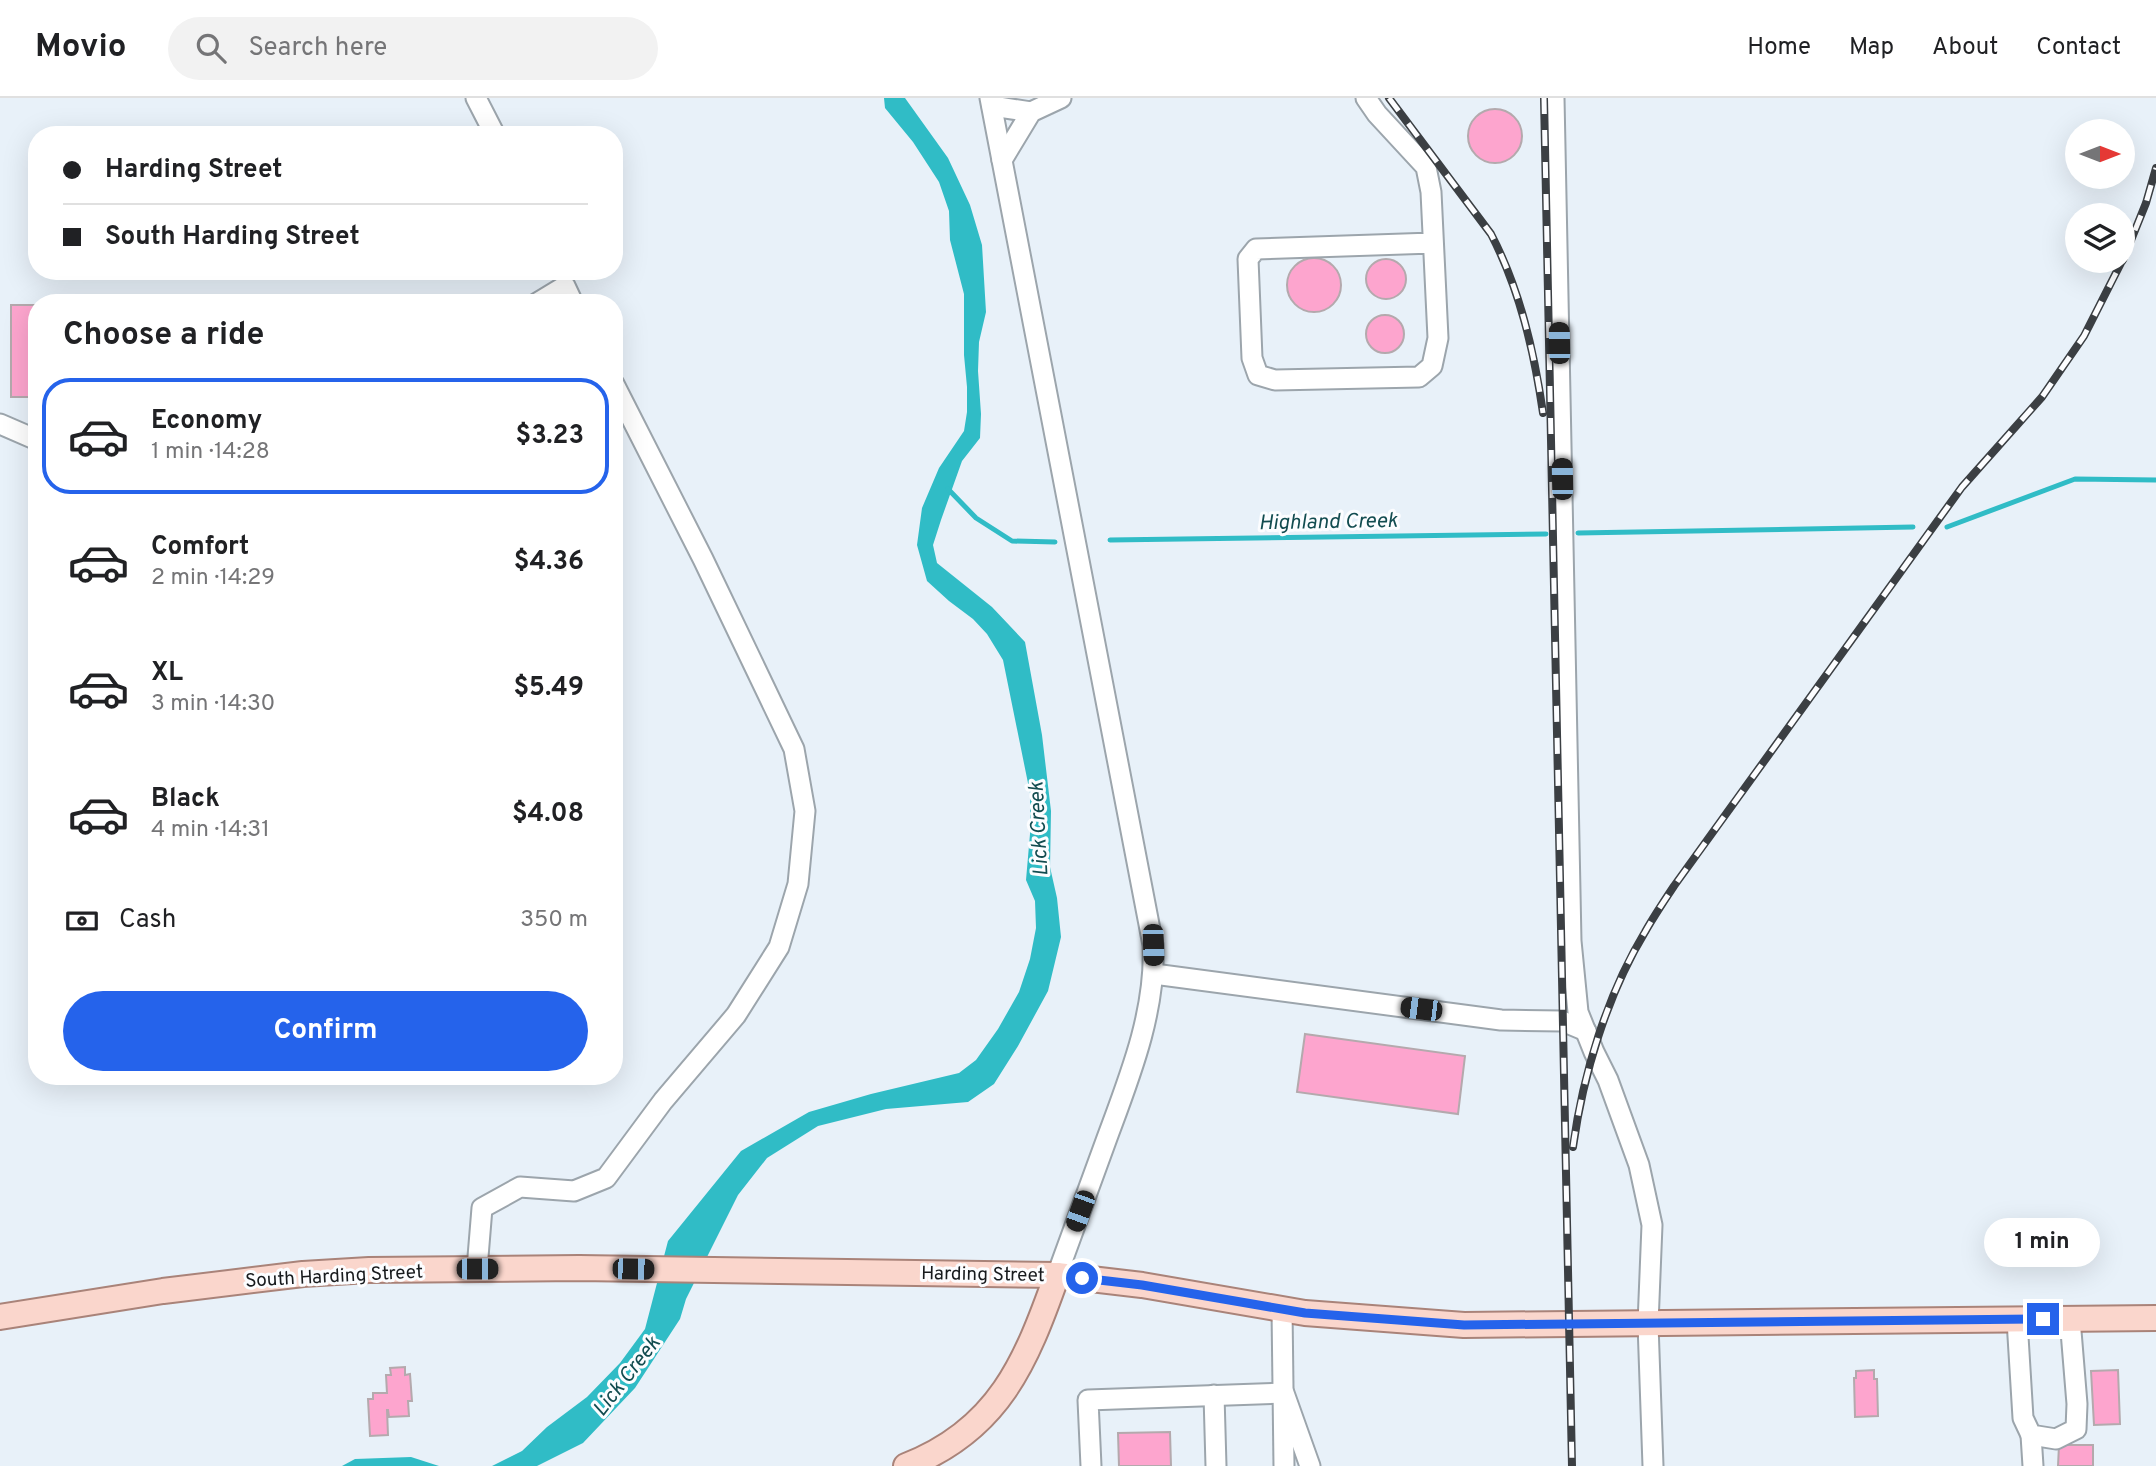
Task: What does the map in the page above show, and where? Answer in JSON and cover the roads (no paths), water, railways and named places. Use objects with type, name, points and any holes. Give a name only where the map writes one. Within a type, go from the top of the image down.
[{"type":"main road","name":"South Harding Street","points":[[0,1317],[163,1291],[281,1276],[369,1270],[796,1270]]},
{"type":"main road","name":"Harding Street","points":[[796,1270],[1057,1275],[1142,1285],[1282,1309]]},
{"type":"main road","points":[[906,1466],[954,1440],[998,1401],[1034,1338],[1057,1275]]},
{"type":"main road","points":[[1282,1309],[1464,1325],[2156,1318]]},
{"type":"lane","points":[[476,98],[490,126]]},
{"type":"lane","points":[[1002,160],[1031,113],[1061,98]]},
{"type":"lane","points":[[1366,98],[1377,114],[1426,167],[1431,192],[1438,338],[1432,366],[1419,377],[1275,380],[1258,375],[1252,358],[1248,259],[1256,249],[1433,243]]},
{"type":"lane","points":[[1554,98],[1571,941],[1578,1012],[1608,1080],[1639,1165],[1652,1225],[1648,1324],[1653,1466]]},
{"type":"lane","points":[[1031,113],[991,102],[1153,945],[1154,974],[1143,1028],[1124,1092],[1057,1275]]},
{"type":"lane","points":[[477,1269],[482,1208],[520,1187],[574,1191],[606,1178],[663,1101],[736,1015],[779,947],[798,884],[806,811],[794,749],[623,402]]},
{"type":"lane","points":[[0,424],[28,436]]},
{"type":"lane","points":[[1154,974],[1501,1020],[1562,1021],[1586,1031]]},
{"type":"lane","points":[[1282,1309],[1284,1466]]},
{"type":"lane","points":[[2031,1435],[2056,1439],[2076,1429],[2077,1404],[2070,1319]]},
{"type":"lane","points":[[2017,1320],[2023,1418],[2031,1435],[2033,1466]]},
{"type":"lane","points":[[1091,1466],[1088,1400],[1284,1393]]},
{"type":"lane","points":[[1284,1393],[1310,1466]]},
{"type":"lane","points":[[1214,1395],[1216,1466]]},
{"type":"water","name":"Lick Creek","points":[[884,98],[905,98],[948,158],[970,205],[982,245],[986,312],[979,342],[980,438],[962,461],[933,545],[937,563],[992,607],[1025,642],[1042,735],[1051,811],[1050,867],[1057,898],[1061,937],[1048,991],[994,1084],[968,1102],[886,1109],[818,1126],[767,1158],[738,1195],[686,1299],[680,1319],[635,1388],[583,1443],[537,1466],[492,1466],[522,1451],[547,1427],[587,1397],[620,1363],[645,1329],[668,1241],[741,1151],[809,1112],[959,1073],[976,1060],[998,1029],[1019,992],[1030,959],[1036,928],[1035,901],[1026,880],[1030,793],[1003,660],[987,634],[973,619],[927,581],[917,545],[922,508],[939,468],[964,431],[967,387],[964,294],[950,240],[949,211],[939,182],[913,142],[885,108]]},
{"type":"water","points":[[411,1457],[439,1466],[342,1466],[355,1459]]},
{"type":"waterway","name":"Highland Creek","points":[[1947,527],[2075,479],[2156,480]]},
{"type":"waterway","name":"Highland Creek","points":[[948,489],[976,518],[1012,541],[1055,542]]},
{"type":"waterway","name":"Highland Creek","points":[[1578,533],[1913,527]]},
{"type":"waterway","name":"Highland Creek","points":[[1110,540],[1546,534]]},
{"type":"railway","points":[[1389,98],[1491,234],[1518,299],[1543,413]]},
{"type":"railway","points":[[1544,98],[1572,1466]]},
{"type":"railway","points":[[2135,230],[2156,168]]},
{"type":"railway","points":[[1573,1147],[1583,1091],[1598,1036],[1631,956],[1655,914],[1962,487],[2042,397],[2084,336],[2116,273]]}]
